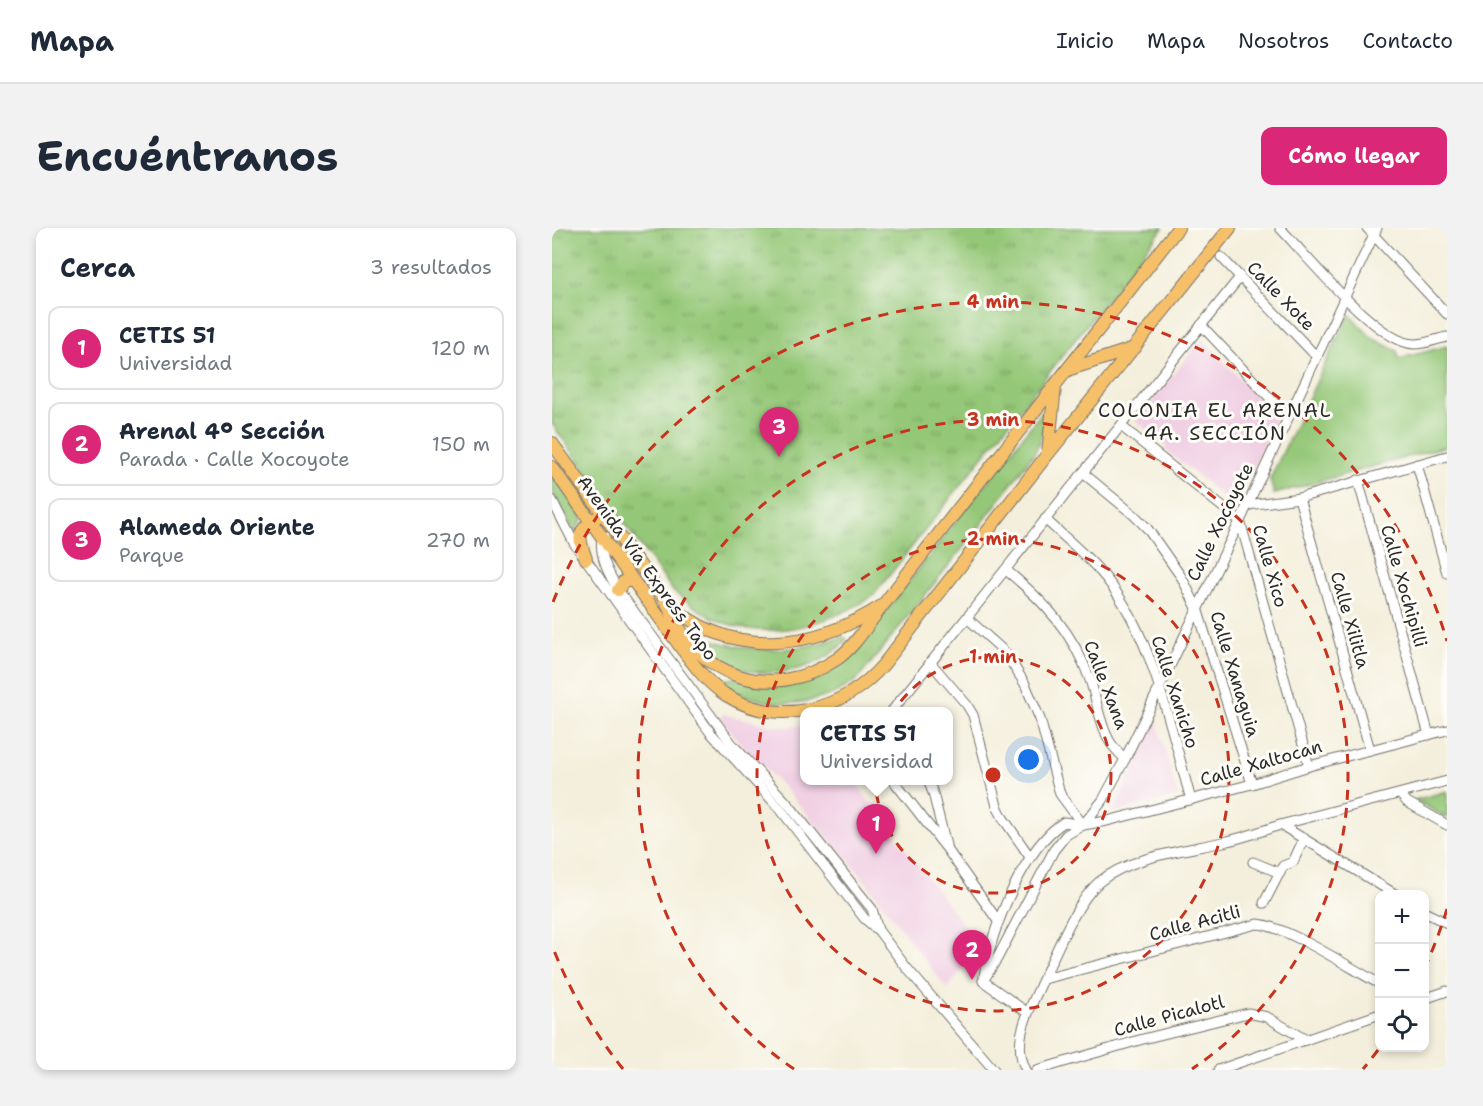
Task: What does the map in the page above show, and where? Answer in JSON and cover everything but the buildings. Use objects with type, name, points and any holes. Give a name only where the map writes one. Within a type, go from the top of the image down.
[{"type":"main road","points":[[665,600],[689,644],[708,662],[725,671],[755,679],[795,678],[839,658],[858,639],[1178,228]]},
{"type":"main road","name":"Avenida Vía Express Tapo","points":[[823,707],[856,690],[883,665],[1048,454],[1230,228]]},
{"type":"main road","points":[[1067,370],[1135,347]]},
{"type":"main road","points":[[1048,454],[1055,386]]},
{"type":"main road","name":"Avenida Vía Express Tapo","points":[[552,442],[665,600]]},
{"type":"main road","name":"Avenida Vía Express Tapo","points":[[552,468],[696,668],[715,687],[732,698],[762,710],[800,710]]},
{"type":"main road","points":[[586,559],[580,536],[584,527],[602,514]]},
{"type":"main road","points":[[618,590],[624,581],[632,581]]},
{"type":"main road","points":[[665,600],[695,624],[714,633],[749,641],[772,642],[826,634],[860,620],[883,605]]},
{"type":"main road","points":[[715,687],[725,671]]},
{"type":"street","points":[[1280,228],[1346,298],[1377,327],[1402,342],[1415,344],[1447,337]]},
{"type":"street","points":[[1372,230],[1447,314]]},
{"type":"street","name":"Calle Xocoyote","points":[[983,981],[1054,850],[1066,836],[1083,825],[1103,800],[1125,759],[1346,298],[1372,230]]},
{"type":"street","name":"Calle Xote","points":[[1221,257],[1317,357]]},
{"type":"street","points":[[894,707],[1240,277]]},
{"type":"street","points":[[1201,325],[1288,417]]},
{"type":"street","name":"Calle Xico","points":[[1121,426],[1240,521],[1309,766]]},
{"type":"street","points":[[1248,505],[1299,498],[1447,456]]},
{"type":"street","points":[[1417,464],[1447,573]]},
{"type":"street","name":"Calle Xanaguia","points":[[1083,474],[1147,528],[1182,578],[1197,608],[1252,784]]},
{"type":"street","name":"Calle Xochipilli","points":[[1358,480],[1429,735]]},
{"type":"street","name":"Calle Xilitla","points":[[1299,498],[1370,750]]},
{"type":"street","points":[[552,500],[574,543],[710,732],[781,810],[864,918],[878,930],[906,968],[994,1070]]},
{"type":"street","name":"Calle Xanicho","points":[[1045,519],[1099,570],[1113,588],[1140,636],[1159,687],[1191,800]]},
{"type":"street","points":[[613,529],[602,538],[602,555],[618,590],[732,744],[788,804],[872,909],[878,930]]},
{"type":"street","name":"Calle Xana","points":[[1006,570],[1032,591],[1056,616],[1076,647],[1090,680],[1104,730],[1110,743],[1125,759]]},
{"type":"street","points":[[967,618],[1005,652],[1025,684],[1040,719],[1054,779],[1060,794],[1083,825]]},
{"type":"street","points":[[930,662],[967,705],[973,716],[997,806],[1030,857]]},
{"type":"street","name":"Calle Xaltocan","points":[[1083,825],[1191,800],[1447,730]]},
{"type":"street","points":[[1026,1070],[1020,1035],[1044,978],[1080,904],[1094,887],[1123,867],[1447,781]]},
{"type":"street","points":[[897,785],[998,921]]},
{"type":"street","points":[[930,785],[946,849]]},
{"type":"street","points":[[1400,794],[1407,802],[1447,825]]},
{"type":"street","points":[[1028,1013],[983,981],[988,951],[998,921],[1030,857],[1043,838],[1064,822],[1083,825]]},
{"type":"street","points":[[1281,825],[1388,890]]},
{"type":"street","points":[[1264,903],[1283,866],[1293,862],[1304,838]]},
{"type":"street","points":[[1253,862],[1280,873]]},
{"type":"street","points":[[1429,914],[1447,923]]},
{"type":"street","name":"Calle Acitli","points":[[1044,978],[1257,924],[1283,931],[1375,981]]},
{"type":"street","points":[[1428,998],[1447,991]]},
{"type":"street","name":"Calle Picalotl","points":[[1037,1070],[1248,1012],[1267,1017],[1306,1040]]},
{"type":"street","points":[[1218,1070],[1375,1016]]},
{"type":"shaded area","points":[[1202,339],[1277,417],[1235,506],[1164,449],[1167,446],[1136,421]]},
{"type":"shaded area","points":[[722,714],[775,726],[800,726],[800,785],[857,785],[978,944],[973,955],[947,989],[859,873],[720,718]]},
{"type":"shaded area","points":[[1156,718],[1178,796],[1111,814]]},
{"type":"green space","points":[[552,228],[1163,228],[874,595],[840,614],[821,621],[783,629],[763,630],[725,623],[698,609],[674,592],[552,424]]},
{"type":"green space","points":[[1349,314],[1372,338],[1397,351],[1399,359],[1447,346],[1447,446],[1274,494],[1270,479]]},
{"type":"green space","points":[[1042,412],[1045,413],[1043,428],[1035,452],[977,530],[858,679],[847,687],[821,698],[794,703],[766,701],[746,696],[727,687],[725,680],[729,678],[765,686],[803,682],[847,657],[857,648]]},
{"type":"green space","points":[[552,474],[583,518],[575,533],[552,490]]},
{"type":"green space","points":[[688,631],[723,643],[754,649],[797,648],[842,637],[846,640],[833,652],[803,668],[768,673],[733,667],[714,658],[702,650]]},
{"type":"green space","points":[[1447,791],[1447,818],[1415,800]]},
{"type":"place","name":"Alameda Oriente","points":[[779,457]]},
{"type":"place","name":"CETIS 51","points":[[876,854]]},
{"type":"place","name":"Arenal 4° Sección","points":[[972,980]]},
{"type":"district","name":"COLONIA EL ARENAL 4A. SECCIÓN","points":[[1215,422]]}]
